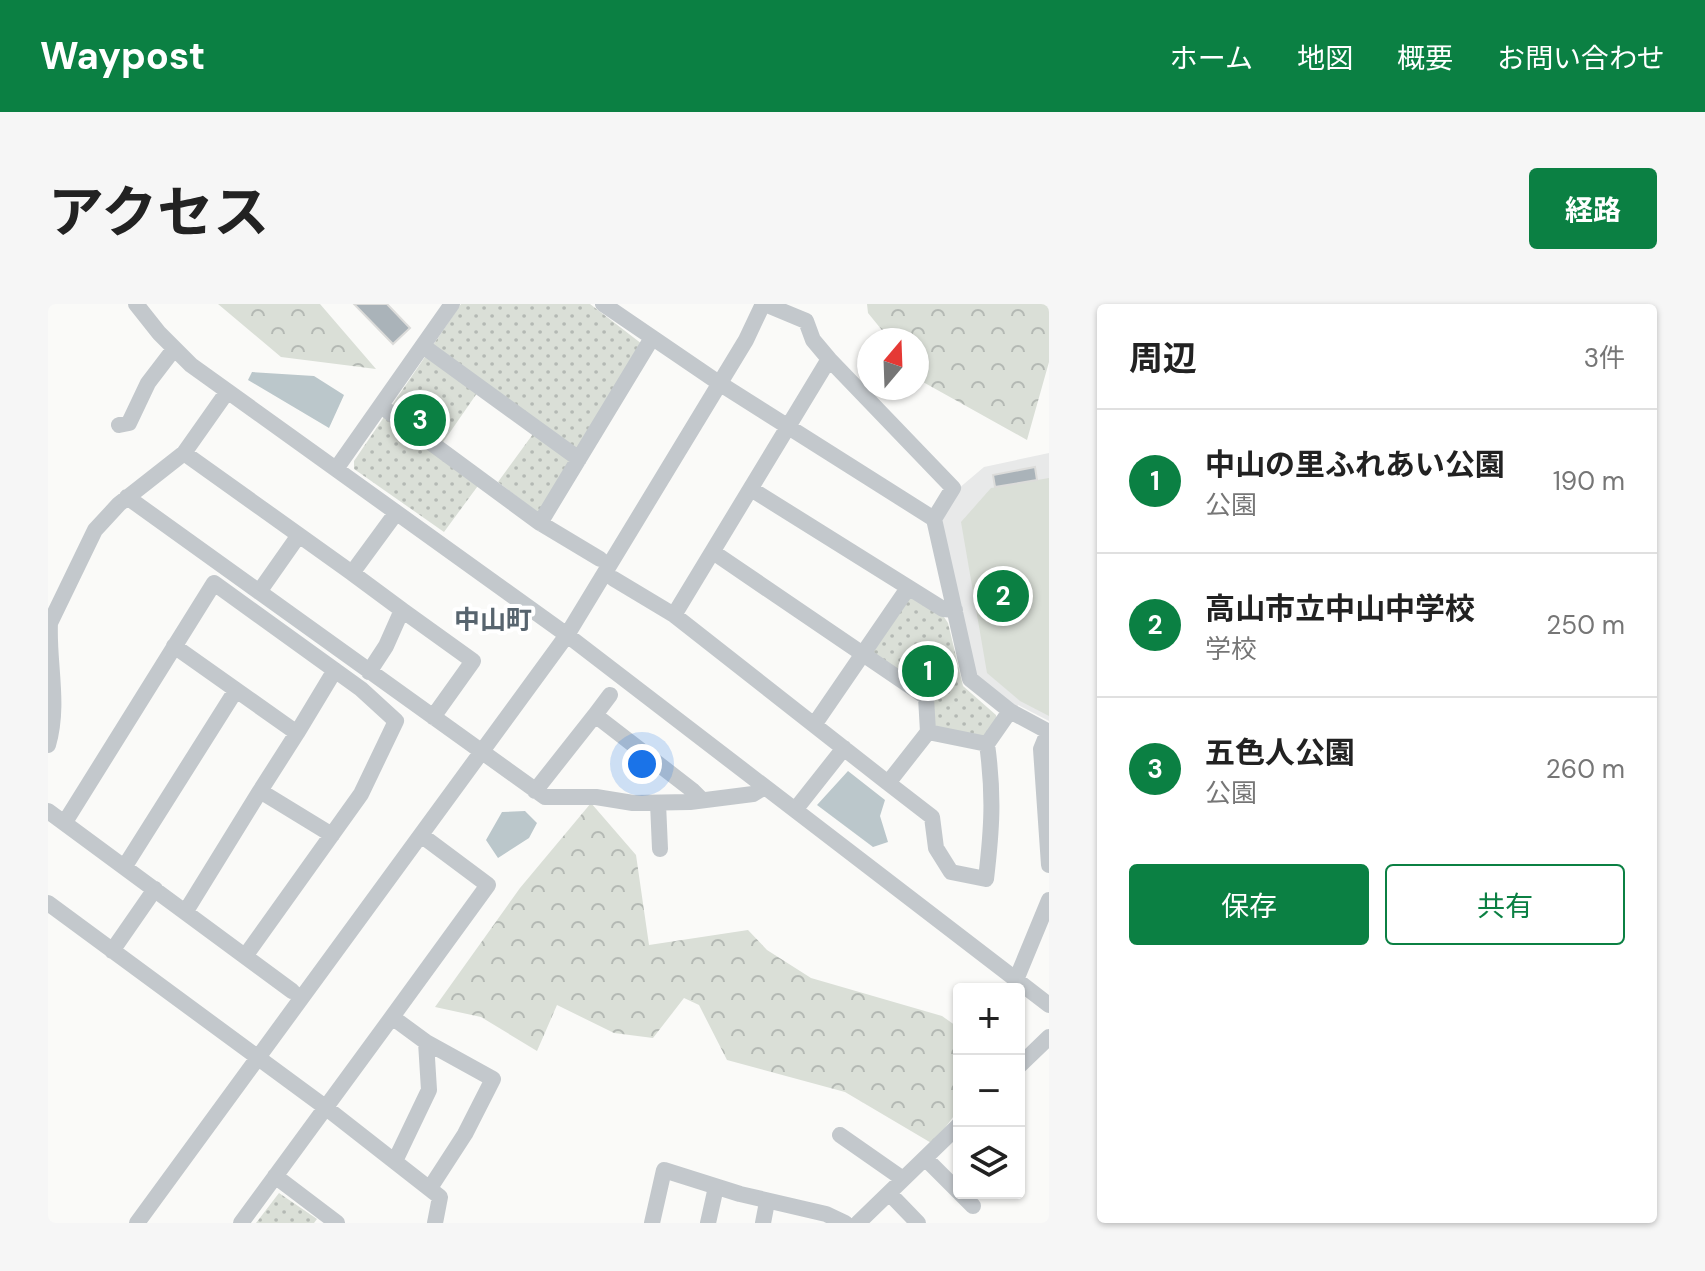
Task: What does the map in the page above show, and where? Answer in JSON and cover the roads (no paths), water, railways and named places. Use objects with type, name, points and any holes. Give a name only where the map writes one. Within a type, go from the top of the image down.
[{"type":"street","points":[[136,304],[174,349],[227,392],[567,635],[1049,1005]]},
{"type":"street","points":[[336,469],[452,304]]},
{"type":"street","points":[[603,304],[719,383],[934,519]]},
{"type":"street","points":[[137,1223],[567,635],[767,305],[806,321],[813,340],[829,359],[953,488],[934,519],[970,679],[1010,711],[1048,732],[1041,749],[1047,799],[1049,863]]},
{"type":"street","points":[[540,523],[652,338]]},
{"type":"street","points":[[423,346],[579,459]]},
{"type":"street","points":[[119,425],[129,423],[148,383],[174,349]]},
{"type":"street","points":[[674,615],[829,359]]},
{"type":"street","points":[[48,745],[54,696],[48,634],[50,623],[95,530],[127,497],[184,453],[227,392]]},
{"type":"street","points":[[381,406],[540,523],[600,559]]},
{"type":"street","points":[[184,453],[473,661],[433,717]]},
{"type":"street","points":[[751,489],[943,609],[955,610]]},
{"type":"street","points":[[127,497],[545,797],[596,797],[633,803],[658,803],[753,794],[765,787]]},
{"type":"street","points":[[352,573],[396,513]]},
{"type":"street","points":[[259,592],[299,535]]},
{"type":"street","points":[[713,552],[926,697],[928,732],[888,783]]},
{"type":"street","points":[[614,579],[674,615],[932,817],[936,848],[951,872],[986,879],[993,811],[987,744],[1010,711]]},
{"type":"street","points":[[65,822],[214,583],[335,670],[396,721],[361,794],[246,955]]},
{"type":"street","points":[[814,725],[908,588]]},
{"type":"street","points":[[369,672],[386,646],[402,610]]},
{"type":"street","points":[[174,646],[297,733]]},
{"type":"street","points":[[186,911],[335,670]]},
{"type":"street","points":[[125,866],[236,690]]},
{"type":"street","points":[[535,791],[610,695]]},
{"type":"street","points":[[595,715],[702,800]]},
{"type":"street","points":[[928,732],[987,744]]},
{"type":"street","points":[[795,810],[844,748]]},
{"type":"street","points":[[260,791],[332,835]]},
{"type":"street","points":[[658,803],[660,849]]},
{"type":"street","points":[[48,811],[292,991]]},
{"type":"street","points":[[241,1223],[488,885],[421,835]]},
{"type":"street","points":[[112,951],[155,889]]},
{"type":"street","points":[[1016,980],[1049,900]]},
{"type":"street","points":[[48,903],[430,1188],[440,1197],[435,1223]]},
{"type":"street","points":[[392,1017],[426,1042],[493,1079],[465,1134],[430,1188]]},
{"type":"street","points":[[1025,1060],[1049,1037]]},
{"type":"street","points":[[395,1161],[429,1090],[426,1042]]},
{"type":"street","points":[[858,1223],[957,1127]]},
{"type":"street","points":[[840,1135],[903,1179]]},
{"type":"street","points":[[925,1158],[953,1185]]},
{"type":"street","points":[[652,1223],[664,1170],[767,1202],[826,1214],[845,1223]]},
{"type":"street","points":[[275,1176],[337,1223]]},
{"type":"street","points":[[708,1223],[716,1187]]},
{"type":"street","points":[[889,1193],[918,1223]]},
{"type":"street","points":[[966,1199],[973,1206]]},
{"type":"street","points":[[763,1223],[767,1202]]},
{"type":"place","name":"五色人公園","points":[[420,420]]},
{"type":"place","name":"高山市立中山中学校","points":[[1003,596]]},
{"type":"place","name":"中山の里ふれあい公園","points":[[928,671]]},
{"type":"district","name":"中山町","points":[[493,620]]}]
